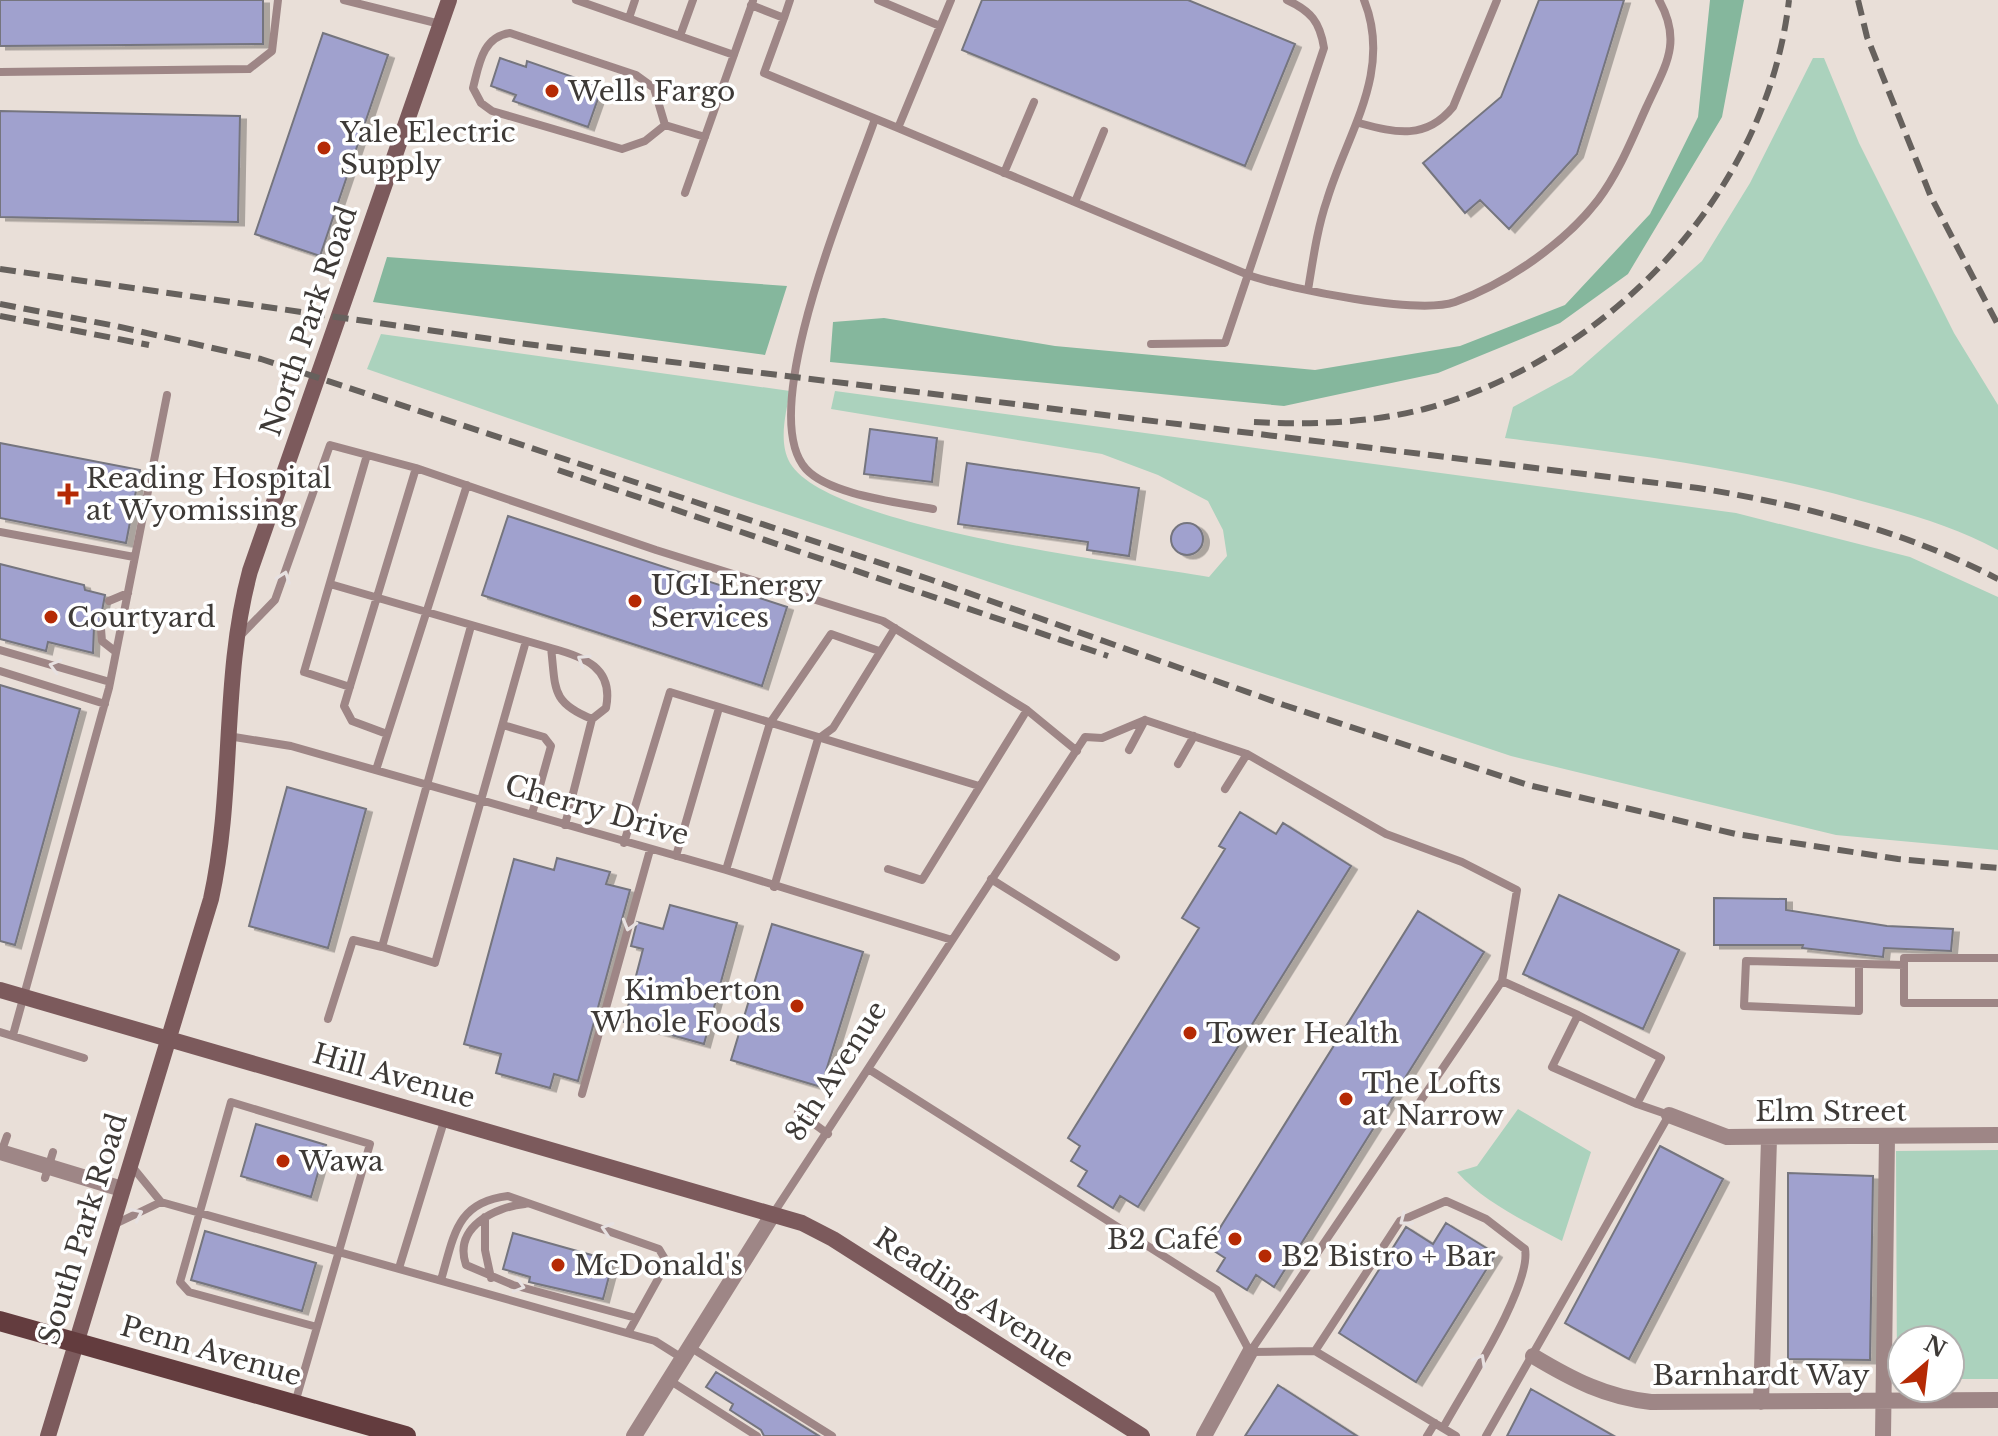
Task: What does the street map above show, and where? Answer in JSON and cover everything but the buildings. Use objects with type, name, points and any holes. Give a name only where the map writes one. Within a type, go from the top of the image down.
[{"type":"main road","name":"Penn Avenue","points":[[0,1321],[406,1436]]},
{"type":"street","name":"North Park Road","points":[[169,1039],[215,881],[240,610],[250,571],[449,0]]},
{"type":"street","name":"Hill Avenue","points":[[0,990],[773,1214]]},
{"type":"street","name":"South Park Road","points":[[48,1436],[169,1039]]},
{"type":"street","name":"Elm Street","points":[[1669,1115],[1711,1133],[1769,1139],[1998,1135]]},
{"type":"street","points":[[1883,1436],[1887,1137]]},
{"type":"street","points":[[1761,1402],[1769,1139]]},
{"type":"street","points":[[3,1147],[122,1189]]},
{"type":"street","name":"8th Avenue","points":[[634,1436],[773,1214]]},
{"type":"street","name":"Reading Avenue","points":[[773,1214],[802,1223],[833,1239],[1142,1436]]},
{"type":"street","points":[[1204,1436],[1250,1352]]},
{"type":"street","name":"Barnhardt Way","points":[[1533,1356],[1609,1395],[1651,1402],[1998,1400]]},
{"type":"lane","points":[[0,72],[249,69],[272,51],[278,0]]},
{"type":"lane","points":[[346,0],[440,24]]},
{"type":"lane","points":[[576,0],[734,55]]},
{"type":"lane","points":[[629,18],[635,0]]},
{"type":"lane","points":[[680,36],[693,0]]},
{"type":"lane","points":[[790,0],[764,73],[1251,276],[1308,290],[1419,308],[1453,302],[1511,274],[1548,247],[1598,200],[1619,166],[1668,60],[1672,24],[1659,0]]},
{"type":"lane","points":[[878,0],[940,26]]},
{"type":"lane","points":[[898,128],[951,0]]},
{"type":"lane","points":[[1151,344],[1225,343],[1251,276],[1324,48],[1321,26],[1307,9],[1287,0]]},
{"type":"lane","points":[[1359,123],[1412,134],[1444,118],[1453,107],[1497,0]]},
{"type":"lane","points":[[1308,290],[1327,198],[1359,123],[1375,46],[1367,1]]},
{"type":"lane","points":[[685,193],[752,2],[784,18]]},
{"type":"lane","points":[[501,34],[520,35],[636,75],[654,88],[665,125],[645,141],[622,149],[492,111],[476,96],[473,88],[482,54],[492,39],[501,34]]},
{"type":"lane","points":[[1004,173],[1034,102]]},
{"type":"lane","points":[[875,119],[828,249],[803,333],[790,412],[798,458],[808,472],[824,482],[855,493],[933,509]]},
{"type":"lane","points":[[665,125],[705,137]]},
{"type":"lane","points":[[1075,202],[1104,131]]},
{"type":"lane","points":[[13,1035],[105,704],[167,395]]},
{"type":"lane","points":[[237,638],[275,600],[330,445],[416,468],[883,621],[1027,710],[1077,751]]},
{"type":"lane","points":[[350,687],[304,672],[367,455]]},
{"type":"lane","points":[[387,734],[352,721],[344,706],[416,468]]},
{"type":"lane","points":[[376,770],[467,485]]},
{"type":"lane","points":[[0,532],[134,557]]},
{"type":"lane","points":[[330,584],[424,614],[581,656],[600,672],[610,690],[606,708],[592,719],[565,825]]},
{"type":"lane","points":[[109,601],[128,593]]},
{"type":"lane","points":[[382,947],[430,785],[471,626]]},
{"type":"lane","points":[[774,887],[818,739],[833,728],[895,628]]},
{"type":"lane","points":[[101,629],[102,641],[116,652]]},
{"type":"lane","points":[[726,870],[770,723],[831,634],[879,651]]},
{"type":"lane","points":[[328,1019],[353,940],[435,963],[526,641]]},
{"type":"lane","points":[[551,648],[556,690],[563,704],[592,719]]},
{"type":"lane","points":[[0,650],[110,682]]},
{"type":"lane","points":[[0,671],[105,704]]},
{"type":"lane","points":[[624,843],[670,692],[979,786]]},
{"type":"lane","points":[[676,856],[719,708]]},
{"type":"lane","points":[[888,869],[922,880],[1027,710]]},
{"type":"lane","points":[[1129,750],[1145,720],[1247,754],[1386,834],[1462,862],[1517,890],[1502,981],[1250,1352]]},
{"type":"lane","name":"8th Avenue","points":[[773,1214],[1085,737],[1102,738],[1145,720]]},
{"type":"lane","points":[[503,725],[544,737],[551,746],[532,814]]},
{"type":"lane","name":"Cherry Drive","points":[[227,736],[291,746],[430,785],[726,870],[952,940]]},
{"type":"lane","points":[[1178,764],[1194,736]]},
{"type":"lane","points":[[1225,789],[1247,754]]},
{"type":"lane","points":[[582,1094],[650,850]]},
{"type":"lane","points":[[991,879],[1116,957]]},
{"type":"lane","points":[[1998,958],[1904,958],[1904,1003],[1998,1003]]},
{"type":"lane","points":[[1859,964],[1859,1011],[1744,1006],[1746,961],[1904,965]]},
{"type":"lane","points":[[1502,981],[1578,1015],[1661,1058],[1637,1104]]},
{"type":"lane","points":[[1486,1436],[1669,1115],[1552,1067],[1578,1015]]},
{"type":"lane","points":[[0,1032],[84,1058]]},
{"type":"lane","points":[[870,1070],[1217,1290],[1250,1352]]},
{"type":"lane","points":[[295,1404],[370,1144],[231,1102],[180,1282],[189,1292],[317,1327]]},
{"type":"lane","points":[[798,1112],[828,1134]]},
{"type":"lane","points":[[399,1268],[445,1118]]},
{"type":"lane","points":[[130,1164],[161,1202]]},
{"type":"lane","points":[[441,1280],[456,1229],[473,1206],[488,1198],[508,1196],[659,1249],[665,1259],[663,1270],[628,1333]]},
{"type":"lane","points":[[1315,1351],[1400,1221],[1446,1201],[1486,1219],[1525,1249],[1527,1262],[1507,1311],[1439,1425],[1427,1436]]},
{"type":"lane","points":[[112,1226],[161,1202],[199,1210],[628,1333],[687,1352],[832,1436]]},
{"type":"lane","points":[[530,1203],[509,1205],[485,1216],[468,1234],[464,1258],[472,1270],[636,1318]]},
{"type":"lane","points":[[485,1216],[485,1250],[491,1278]]},
{"type":"lane","points":[[1250,1352],[1315,1351],[1456,1436]]},
{"type":"lane","points":[[669,1380],[757,1436]]},
{"type":"green space","points":[[1710,0],[1744,0],[1722,117],[1628,274],[1560,323],[1438,373],[1284,406],[830,362],[833,322],[884,318],[1055,346],[1315,370],[1460,346],[1565,305],[1650,214],[1698,117]]},
{"type":"green space","points":[[1813,58],[1824,58],[1859,143],[1954,333],[1998,405],[1998,550],[1928,520],[1768,478],[1681,462],[1505,438],[1513,407],[1572,375],[1702,261],[1750,183]]},
{"type":"green space","points":[[387,257],[787,286],[765,355],[373,302]]},
{"type":"green space","points":[[381,334],[790,391],[784,446],[790,463],[816,486],[860,506],[918,524],[984,539],[1209,577],[1227,556],[1223,530],[1208,501],[1158,475],[1102,454],[831,409],[835,391],[1736,513],[1910,557],[1998,597],[1998,850],[1836,835],[1511,756],[735,497],[367,369]]},
{"type":"green space","points":[[1518,1109],[1591,1152],[1562,1241],[1493,1202],[1457,1172],[1477,1166]]},
{"type":"green space","points":[[1998,1150],[1998,1379],[1966,1379],[1966,1324],[1897,1324],[1896,1151]]},
{"type":"railway","points":[[1254,422],[1342,422],[1428,408],[1495,383],[1559,349],[1617,307],[1669,257],[1713,200],[1749,138],[1775,71],[1789,0]]},
{"type":"railway","points":[[1858,0],[1867,37],[1931,197],[1998,325]]},
{"type":"railway","points":[[0,269],[526,344],[1698,488],[1814,511],[1889,533],[1926,546],[1998,579]]},
{"type":"railway","points":[[0,304],[261,359],[929,579],[1284,705],[1528,785],[1736,834],[1898,859],[1998,868]]},
{"type":"railway","points":[[0,316],[149,345]]},
{"type":"railway","points":[[558,470],[1108,656]]},
{"type":"place","name":"Wells Fargo","points":[[552,91]]},
{"type":"place","name":"Yale Electric Supply","points":[[324,148]]},
{"type":"place","name":"Reading Hospital at Wyomissing","points":[[68,494]]},
{"type":"place","name":"UGI Energy Services","points":[[635,601]]},
{"type":"place","name":"Courtyard","points":[[51,617]]},
{"type":"place","name":"Kimberton Whole Foods","points":[[797,1006]]},
{"type":"place","name":"Tower Health","points":[[1190,1033]]},
{"type":"place","name":"The Lofts at Narrow","points":[[1346,1099]]},
{"type":"place","name":"Wawa","points":[[283,1161]]},
{"type":"place","name":"B2 Café","points":[[1235,1239]]},
{"type":"place","name":"B2 Bistro + Bar","points":[[1265,1256]]},
{"type":"place","name":"McDonald's","points":[[558,1265]]}]
